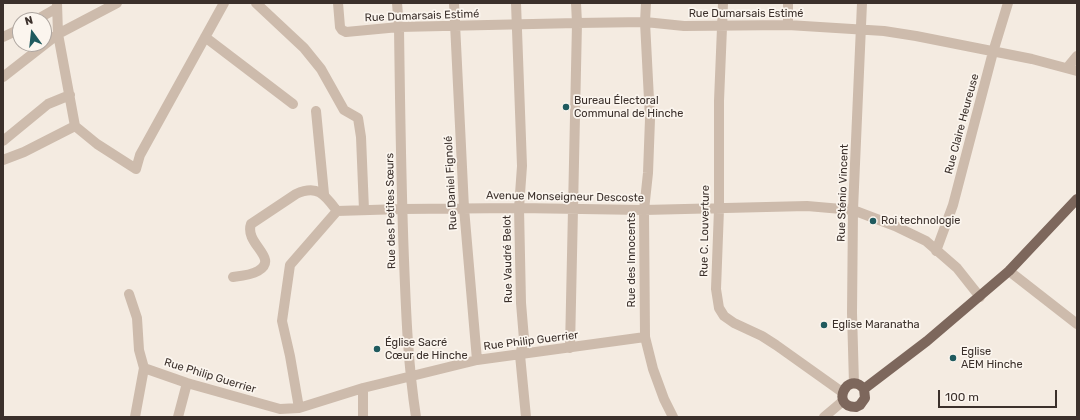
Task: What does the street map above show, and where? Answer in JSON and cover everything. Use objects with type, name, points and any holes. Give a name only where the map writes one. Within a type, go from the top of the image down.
[{"type":"main road","points":[[864,389],[927,342],[980,297],[1008,271],[1077,199]]},
{"type":"main road","points":[[854,384],[860,385],[864,389],[865,398],[855,412],[848,406],[843,396],[846,387],[854,384]]},
{"type":"street","points":[[3,77],[58,34],[117,3]]},
{"type":"street","points":[[57,6],[58,34],[75,126],[96,144],[136,169],[140,155],[224,3]]},
{"type":"street","points":[[256,3],[304,48],[321,69],[344,110],[355,115],[359,121],[364,210]]},
{"type":"street","name":"Rue Dumarsais Estimé","points":[[338,3],[340,27],[346,32],[399,27],[455,27],[577,23],[645,22],[684,26],[788,25],[861,29],[916,36],[1032,59],[1072,70]]},
{"type":"street","name":"Rue des Petites Sœurs","points":[[397,3],[399,27],[402,209],[410,377],[416,417]]},
{"type":"street","name":"Rue Daniel Fignolé","points":[[454,3],[464,208],[477,360]]},
{"type":"street","name":"Rue Vaudré Belot","points":[[516,3],[522,166],[519,208],[521,303],[524,339],[520,355],[526,417]]},
{"type":"street","points":[[570,348],[577,23],[576,3]]},
{"type":"street","name":"Rue des Innocents","points":[[646,3],[645,22],[650,119],[648,173],[644,210],[645,338],[658,384],[673,417]]},
{"type":"street","name":"Rue C. Louverture","points":[[723,3],[719,101],[719,209],[716,289],[719,308],[724,316],[734,323],[762,336],[776,345],[843,396]]},
{"type":"street","points":[[788,3],[788,25]]},
{"type":"street","name":"Rue Sténio Vincent","points":[[854,384],[852,313],[853,210],[862,3]]},
{"type":"street","name":"Rue Claire Heureuse","points":[[936,251],[953,205],[993,52],[1008,3]]},
{"type":"street","points":[[48,12],[57,6]]},
{"type":"street","points":[[205,37],[293,104]]},
{"type":"street","points":[[1072,70],[1077,56]]},
{"type":"street","points":[[3,141],[48,104],[70,95]]},
{"type":"street","points":[[316,111],[324,194]]},
{"type":"street","points":[[3,160],[24,152],[75,126]]},
{"type":"street","points":[[233,277],[257,272],[263,267],[266,262],[265,256],[251,237],[251,224],[296,194],[314,190],[324,194],[337,211],[290,265],[282,321],[299,408]]},
{"type":"street","name":"Avenue Monseigneur Descoste","points":[[337,211],[464,208],[644,210],[806,206],[853,210],[926,241],[957,268],[980,297]]},
{"type":"street","points":[[1008,271],[1077,324]]},
{"type":"street","points":[[129,294],[137,318],[139,350],[144,368],[135,417]]},
{"type":"street","name":"Rue Philip Guerrier","points":[[144,368],[279,413],[363,388],[477,360],[645,338]]},
{"type":"street","points":[[178,417],[187,383]]},
{"type":"street","points":[[363,388],[363,417]]},
{"type":"street","points":[[824,417],[843,396]]},
{"type":"place","name":"Bureau Électoral Communal de Hinche","points":[[566,107]]},
{"type":"place","name":"Roi technologie","points":[[873,221]]},
{"type":"place","name":"Eglise Maranatha","points":[[824,325]]},
{"type":"place","name":"Église Sacré Cœur de Hinche","points":[[377,349]]},
{"type":"place","name":"Eglise AEM Hinche","points":[[953,358]]}]
